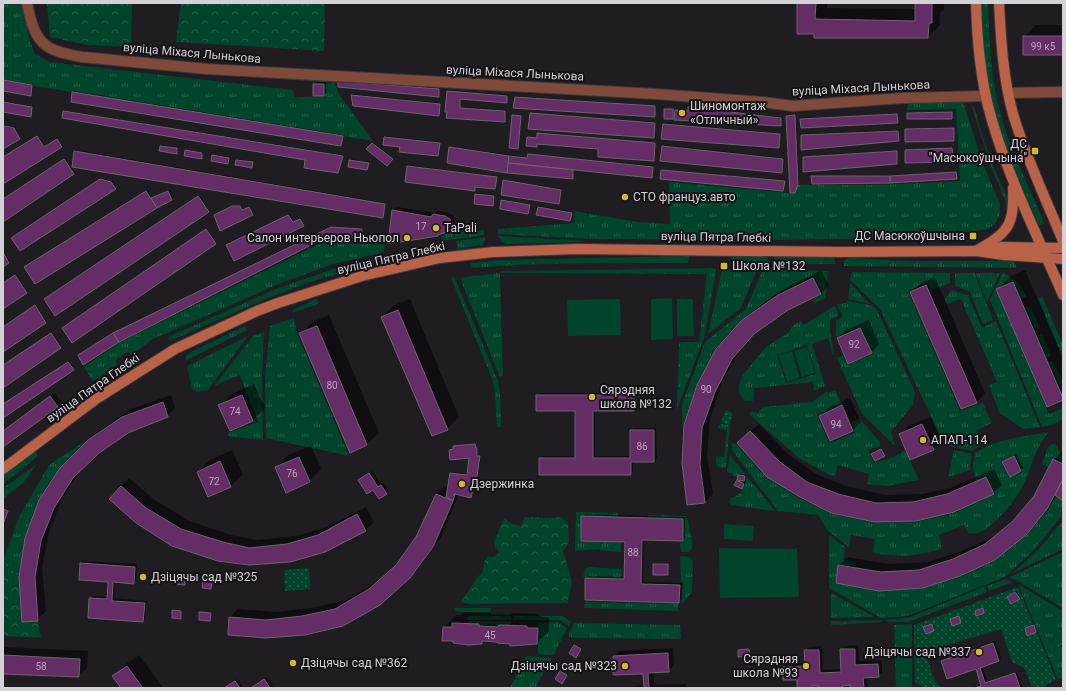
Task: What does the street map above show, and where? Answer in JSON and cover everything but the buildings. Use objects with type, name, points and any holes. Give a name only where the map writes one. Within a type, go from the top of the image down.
[{"type":"main road","points":[[976,3],[980,58],[986,96],[996,133],[1013,182],[1063,295]]},
{"type":"main road","points":[[999,3],[1002,55],[1013,114],[1027,154],[1063,241]]},
{"type":"main road","points":[[978,251],[995,240],[1008,226],[1014,209],[1013,182]]},
{"type":"main road","name":"вуліца Пятра Глебкі","points":[[3,470],[96,399],[175,349],[257,311],[278,303],[362,276],[400,267],[468,254],[577,248],[840,252],[978,251],[1004,255],[1044,253],[1063,248]]},
{"type":"main road","name":"вуліца Пятра Глебкі","points":[[1044,253],[1063,259]]},
{"type":"street","name":"вуліца Міхася Лынькова","points":[[27,3],[36,35],[45,46],[66,54],[82,57],[207,69],[656,94],[762,102],[793,106],[903,98],[986,96]]},
{"type":"street","points":[[1008,93],[1063,92]]},
{"type":"green space","points":[[3,3],[23,3],[27,29],[35,54],[50,62],[294,90],[294,97],[325,97],[324,85],[334,82],[339,94],[373,141],[3,81]]},
{"type":"green space","points":[[47,3],[132,3],[131,47],[87,45],[50,37]]},
{"type":"green space","points":[[181,3],[325,3],[324,51],[176,42]]},
{"type":"green space","points":[[982,3],[988,3],[993,78],[999,107],[1009,141],[1045,224],[1039,225],[1011,161],[994,111],[984,60]]},
{"type":"green space","points":[[963,101],[981,159],[1000,204],[1000,213],[997,221],[989,229],[968,232],[921,232],[911,238],[775,240],[592,239],[498,234],[498,229],[575,223],[574,211],[638,222],[670,224],[669,182],[795,193],[798,185],[879,185],[960,181],[956,109],[907,110],[908,103]]},
{"type":"green space","points":[[971,104],[975,109],[981,132],[994,168],[1010,203],[1010,211],[1005,221],[1007,213],[1005,200],[991,167]]},
{"type":"green space","points":[[484,230],[484,235],[442,241],[441,237],[448,233]]},
{"type":"green space","points":[[385,234],[384,252],[334,264],[281,283],[153,339],[131,355],[128,351],[115,361],[117,365],[93,381],[84,367],[119,343],[329,239],[361,241]]},
{"type":"green space","points":[[498,236],[583,241],[586,242],[505,244]]},
{"type":"green space","points":[[485,237],[482,245],[457,249],[456,241]]},
{"type":"green space","points":[[689,256],[688,263],[552,264],[471,268],[470,263],[501,260]]},
{"type":"green space","points":[[732,256],[768,257],[767,262],[761,265],[731,264]]},
{"type":"green space","points":[[381,257],[378,263],[322,278],[268,298],[170,341],[168,337],[278,288],[345,265]]},
{"type":"green space","points":[[774,257],[832,257],[834,258],[836,264],[774,264]]},
{"type":"green space","points":[[846,259],[910,261],[1015,261],[1016,268],[844,266],[844,261]]},
{"type":"green space","points":[[716,269],[704,338],[677,409],[679,342],[699,342],[707,274],[500,273],[501,271]]},
{"type":"green space","points":[[763,269],[828,271],[825,298],[815,303],[813,300],[823,294],[813,276],[777,293],[741,320],[715,349],[697,384],[682,428],[682,404],[705,342],[746,309]]},
{"type":"green space","points":[[722,270],[757,270],[741,308],[708,334]]},
{"type":"green space","points":[[852,272],[950,273],[950,283],[931,290],[927,282],[908,291],[960,411],[983,403],[992,423],[977,430],[982,444],[972,451],[945,445],[880,309],[850,280]]},
{"type":"green space","points":[[1003,272],[1021,285],[1026,297],[1021,299],[1013,281],[996,289],[1049,414],[1063,408],[1063,419],[1053,425],[1042,427],[990,300]]},
{"type":"green space","points":[[500,273],[503,376],[500,377],[460,278]]},
{"type":"green space","points":[[955,273],[975,273],[993,320],[983,324],[970,292],[955,286]]},
{"type":"green space","points":[[976,273],[1000,273],[987,302]]},
{"type":"green space","points":[[454,276],[498,381],[500,392],[501,427],[497,427],[493,381],[451,278]]},
{"type":"green space","points":[[850,283],[870,304],[848,299]]},
{"type":"green space","points":[[951,290],[968,295],[982,328],[996,321],[1040,427],[1023,429],[999,412],[989,385],[997,382],[961,299],[947,304],[944,300]]},
{"type":"green space","points":[[1042,296],[1063,345],[1063,350],[1060,351],[1038,298]]},
{"type":"green space","points":[[672,298],[673,339],[651,340],[651,299]]},
{"type":"green space","points":[[316,299],[318,304],[292,313],[294,309]]},
{"type":"green space","points":[[620,299],[621,335],[568,336],[567,300]]},
{"type":"green space","points":[[677,299],[693,299],[694,336],[677,336]]},
{"type":"green space","points":[[847,301],[873,306],[877,310],[915,392],[913,405],[891,432],[895,446],[862,414],[837,358],[843,355],[848,365],[873,354],[860,327],[836,337],[836,321],[843,316],[837,304],[846,303]]},
{"type":"green space","points":[[835,306],[839,315],[830,320],[830,332],[834,354],[833,355],[828,338],[812,344],[825,386],[814,391],[813,382],[754,388],[753,401],[744,401],[739,392],[739,385],[742,376],[765,348],[789,332],[792,326],[801,321],[803,325]],"holes":[[[807,345],[816,374],[786,383],[777,355]]]},
{"type":"green space","points":[[1030,306],[1040,328],[1036,330],[1026,308]]},
{"type":"green space","points":[[294,318],[297,333],[349,456],[266,438],[265,377],[270,326]]},
{"type":"green space","points":[[245,326],[247,330],[185,361],[186,357],[192,351]]},
{"type":"green space","points":[[264,332],[262,375],[263,440],[227,436],[228,433],[258,422],[240,375],[214,386],[253,336]]},
{"type":"green space","points":[[1042,334],[1051,356],[1047,358],[1037,335]]},
{"type":"green space","points":[[248,336],[208,390],[197,392],[192,389],[187,366]]},
{"type":"green space","points":[[807,347],[815,373],[802,377],[794,351]]},
{"type":"green space","points":[[792,351],[800,378],[787,382],[778,355]]},
{"type":"green space","points":[[1053,361],[1063,382],[1059,385],[1049,362]]},
{"type":"green space","points":[[835,390],[842,404],[817,415],[829,443],[855,433],[851,421],[860,419],[880,442],[880,446],[868,450],[874,463],[894,457],[905,450],[919,480],[887,486],[867,484],[869,474],[838,465],[835,476],[830,475],[800,459],[749,414],[752,411],[758,413],[763,407],[812,402],[826,392],[828,393]]},
{"type":"green space","points":[[87,392],[86,399],[78,406],[68,406]]},
{"type":"green space","points":[[725,410],[733,413],[730,425],[721,423]]},
{"type":"green space","points":[[720,424],[730,425],[726,466],[724,468],[718,467],[716,463],[716,456],[724,457],[727,430],[718,428]]},
{"type":"green space","points":[[1049,432],[1038,449],[1019,492],[1007,509],[988,528],[978,533],[968,533],[964,525],[939,535],[942,549],[908,556],[873,553],[875,539],[851,535],[849,547],[828,531],[818,515],[778,511],[732,450],[732,443],[736,444],[766,477],[801,499],[831,514],[876,523],[916,522],[955,513],[995,494],[987,476],[976,481],[973,466],[975,453],[1002,441]],"holes":[[[1014,455],[1022,472],[1009,477],[1001,462]]]},
{"type":"green space","points":[[87,440],[54,475],[43,491],[28,528],[19,577],[3,562],[3,560],[20,515],[49,465]]},
{"type":"green space","points":[[1055,444],[1060,452],[1062,461],[1053,458],[1048,467],[1042,464],[1047,449],[1050,445]]},
{"type":"green space","points":[[36,448],[37,457],[3,484],[3,475]]},
{"type":"green space","points":[[954,450],[972,454],[970,470],[948,477]]},
{"type":"green space","points":[[730,455],[746,475],[738,474],[737,477],[727,472]]},
{"type":"green space","points":[[37,464],[23,483],[3,499],[5,487]]},
{"type":"green space","points":[[747,476],[775,511],[730,505],[730,498],[740,493]]},
{"type":"green space","points":[[1056,495],[1062,500],[1061,517],[1033,551],[1005,577],[907,616],[881,618],[829,588],[829,535],[845,547],[843,560],[854,562],[854,566],[838,564],[835,583],[880,591],[923,588],[960,577],[995,561],[1028,534],[1048,510]]},
{"type":"green space","points":[[576,512],[618,513],[618,517],[581,516],[581,540],[621,542],[621,552],[600,551],[600,549],[575,551]]},
{"type":"green space","points":[[648,515],[686,516],[692,537],[691,550],[688,552],[681,552],[680,542],[684,541],[683,519],[648,518]]},
{"type":"green space","points":[[525,517],[560,517],[568,522],[569,542],[563,551],[572,581],[568,603],[468,604],[461,602],[483,571],[484,562],[488,556],[494,557],[500,552],[496,549],[494,542],[505,518],[510,523],[521,526]]},
{"type":"green space","points":[[1063,521],[1063,549],[1011,574],[1035,553]]},
{"type":"green space","points":[[724,524],[754,526],[753,541],[724,539]]},
{"type":"green space","points":[[719,548],[797,549],[799,597],[720,598]]},
{"type":"green space","points":[[1063,552],[1063,608],[1016,580],[1008,578]]},
{"type":"green space","points":[[680,556],[689,557],[693,561],[692,592],[682,604],[683,582],[681,581]]},
{"type":"green space","points":[[3,562],[19,577],[22,622],[38,621],[41,638],[3,636]]},
{"type":"green space","points":[[589,567],[621,569],[622,578],[583,577],[585,569]]},
{"type":"green space","points":[[309,568],[310,589],[285,591],[284,570]]},
{"type":"green space","points":[[1005,579],[1013,582],[989,591],[987,586]]},
{"type":"green space","points":[[1018,584],[1063,611],[1063,644],[1060,645],[1063,653],[1063,677],[1058,680]]},
{"type":"green space","points":[[985,586],[987,592],[908,622],[888,622],[884,620],[908,618]]},
{"type":"green space","points":[[1018,587],[1056,679],[1042,688],[1032,688],[1024,668],[1012,662],[1001,629],[926,652],[934,679],[941,688],[926,688],[915,683],[914,625]]},
{"type":"green space","points":[[831,593],[875,617],[831,618]]},
{"type":"green space","points":[[585,602],[678,604],[678,611],[584,608]]},
{"type":"green space","points":[[454,608],[491,608],[491,612],[458,612],[455,611]]},
{"type":"green space","points":[[468,616],[511,616],[511,620],[467,620]]},
{"type":"green space","points":[[514,616],[563,616],[571,622],[569,626],[560,620],[514,620]]},
{"type":"green space","points":[[880,620],[884,622],[831,625],[831,621]]},
{"type":"green space","points":[[468,621],[511,621],[511,625],[468,624]]},
{"type":"green space","points":[[558,622],[567,628],[554,655],[538,654],[538,623]]},
{"type":"green space","points":[[574,623],[680,625],[681,639],[571,638],[569,633]]},
{"type":"green space","points":[[912,624],[912,688],[896,688],[894,625]]},
{"type":"green space","points":[[526,656],[552,658],[535,688],[510,688]]},
{"type":"place","name":"Шиномонтаж «Отличный»","points":[[682,113]]},
{"type":"place","name":"ДС \"Масюкоўшчына\"","points":[[1035,151]]},
{"type":"place","name":"СТО француз.авто","points":[[625,197]]},
{"type":"place","name":"TaPali","points":[[436,228]]},
{"type":"place","name":"ДС Масюкоўшчына","points":[[973,236]]},
{"type":"place","name":"Салон интерьеров Ньюпол","points":[[407,238]]},
{"type":"place","name":"Школа №132","points":[[724,266]]},
{"type":"place","name":"Сярэдняя школа №132","points":[[592,397]]},
{"type":"place","name":"АПАП-114","points":[[923,440]]},
{"type":"place","name":"Дзержинка","points":[[462,484]]},
{"type":"place","name":"Дзіцячы сад №325","points":[[143,577]]},
{"type":"place","name":"Дзіцячы сад №337","points":[[979,652]]},
{"type":"place","name":"Дзіцячы сад №362","points":[[293,663]]},
{"type":"place","name":"Дзіцячы сад №323","points":[[625,666]]},
{"type":"place","name":"Сярэдняя школа №93","points":[[806,666]]}]
